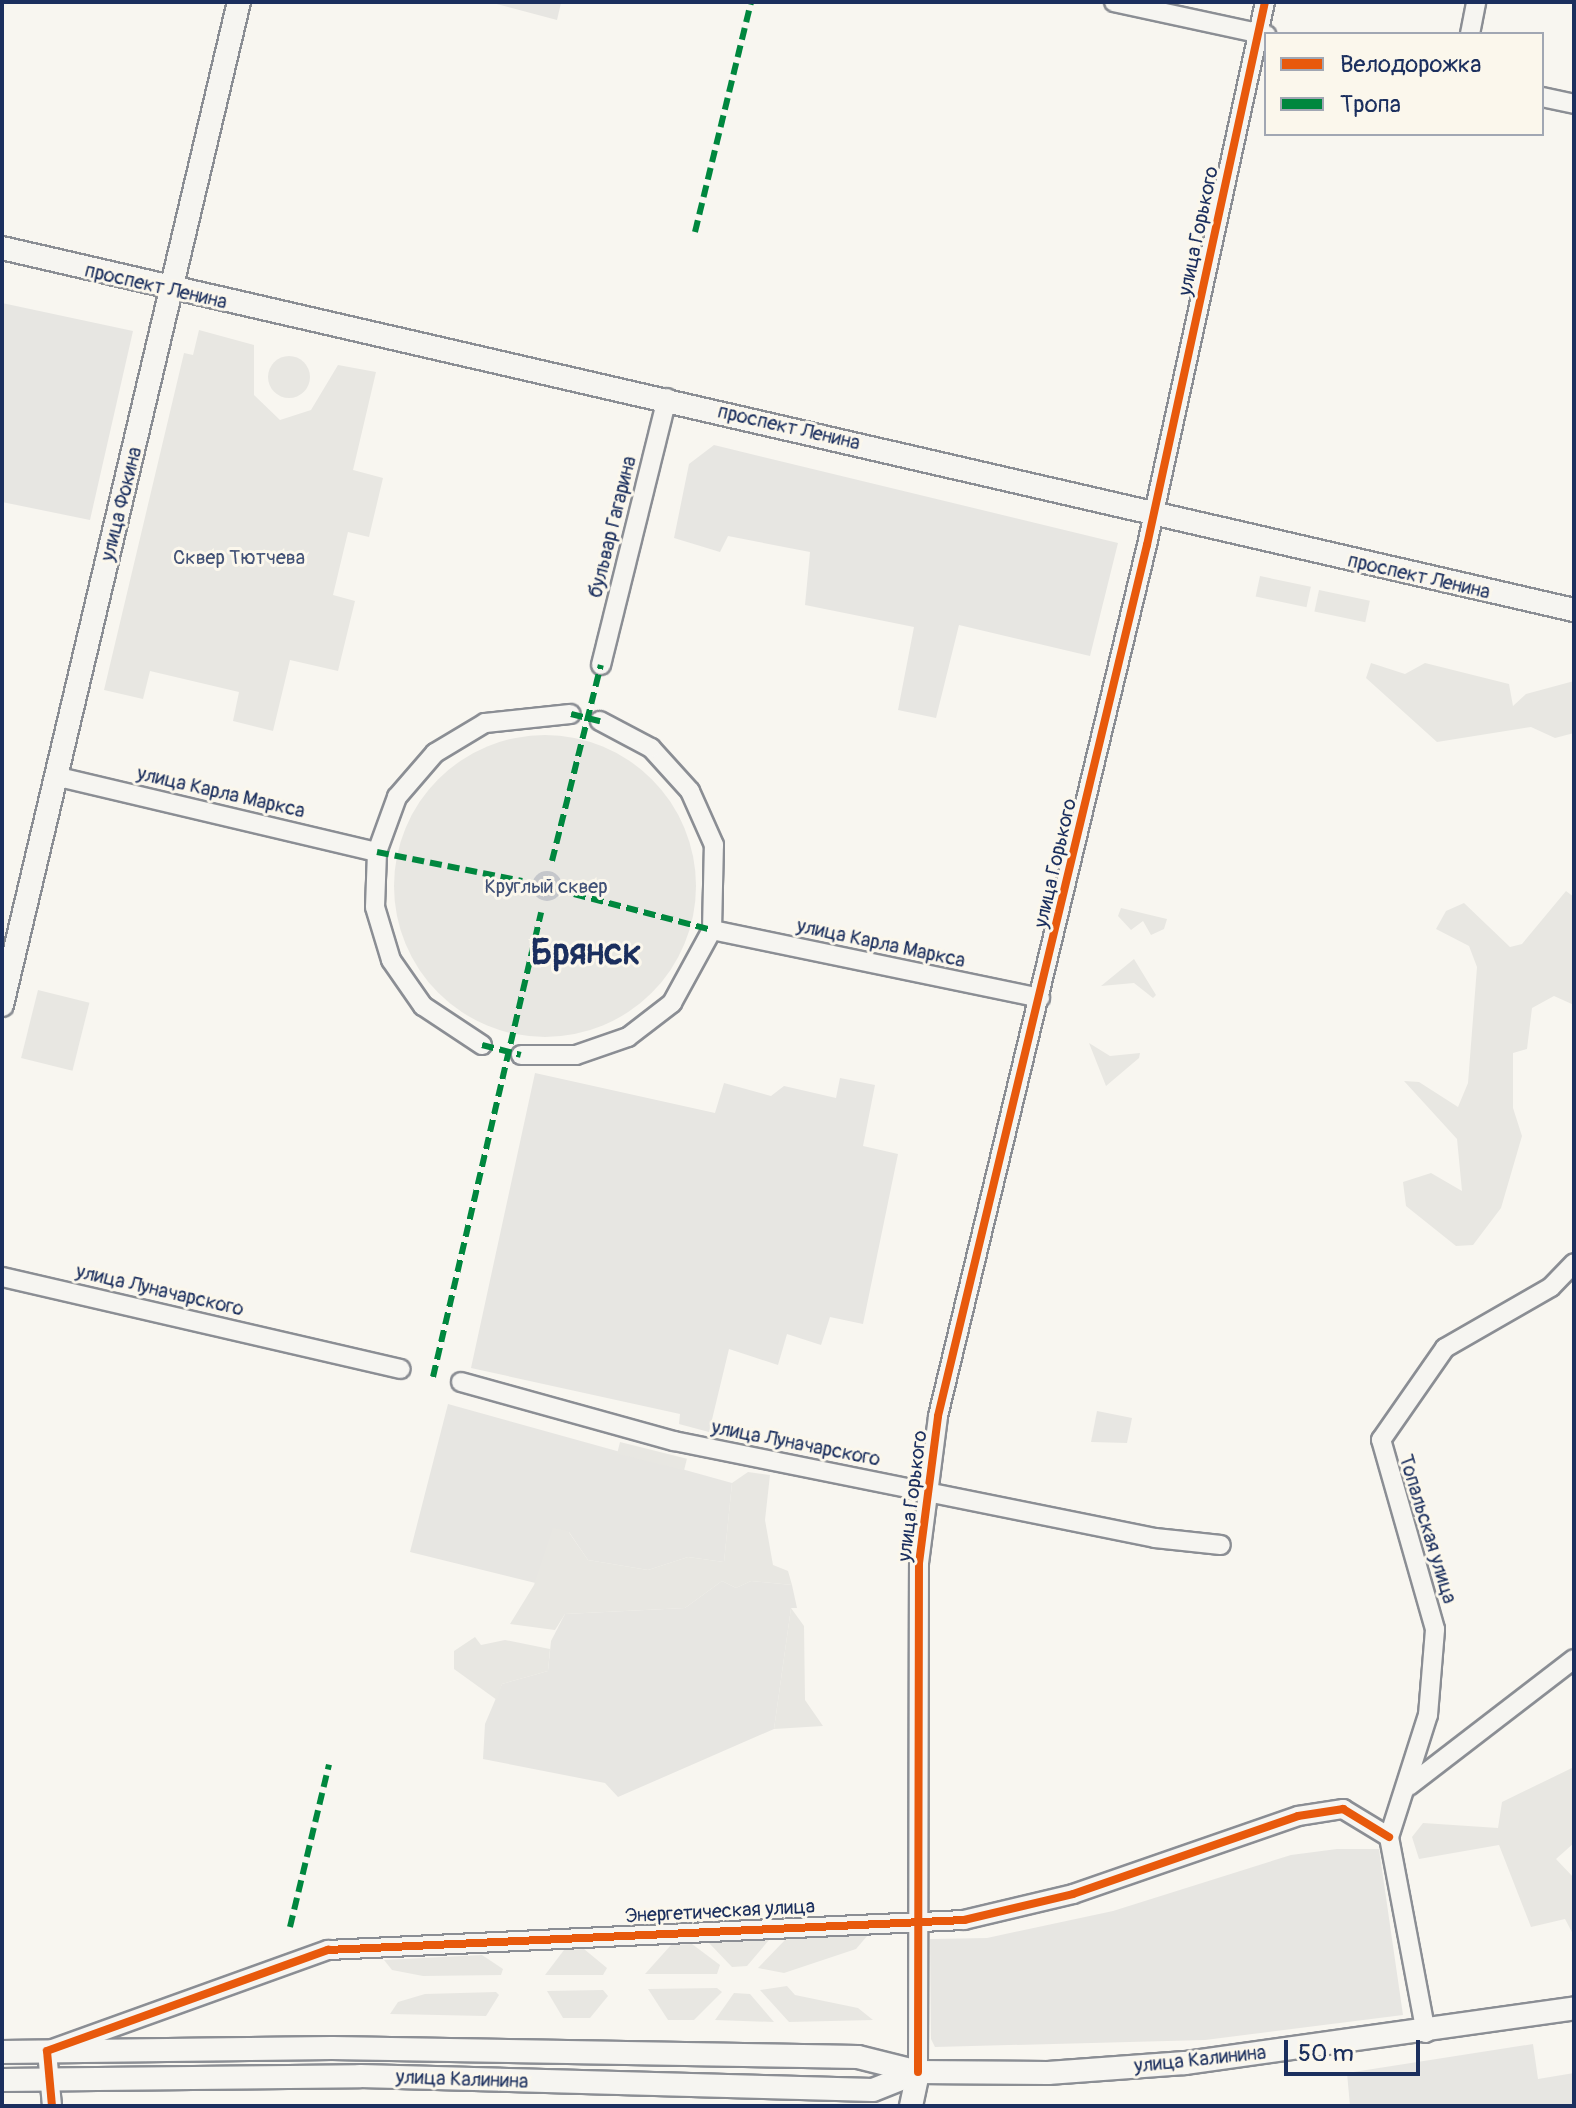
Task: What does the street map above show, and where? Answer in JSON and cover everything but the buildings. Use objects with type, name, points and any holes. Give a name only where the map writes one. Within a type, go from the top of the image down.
[{"type":"main road","name":"улица Фокина","points":[[2,1005],[239,2]]},
{"type":"main road","name":"проспект Ленина","points":[[2,248],[173,291],[667,398],[1153,516],[1574,610]]},
{"type":"main road","name":"улица Калинина","points":[[2,2052],[858,2057],[918,2072],[1185,2063],[1426,2033],[1574,2008]]},
{"type":"main road","name":"улица Калинина","points":[[2,2080],[360,2076],[871,2098],[918,2072]]},
{"type":"main road","name":"улица Горького","points":[[911,2106],[918,2072]]},
{"type":"street","points":[[1114,2],[1262,34]]},
{"type":"street","name":"улица Горького","points":[[918,2072],[919,1563],[938,1416],[1153,516],[1262,34],[1265,2]]},
{"type":"street","points":[[1470,32],[1476,2]]},
{"type":"street","points":[[1544,97],[1574,104]]},
{"type":"street","name":"бульвар Гагарина","points":[[601,665],[667,398]]},
{"type":"street","points":[[482,1045],[423,1006],[391,960],[375,907],[377,852],[397,797],[435,753],[485,723],[571,714]]},
{"type":"street","points":[[521,1055],[576,1055],[628,1037],[672,1003],[712,930],[714,845],[690,791],[651,748],[600,721]]},
{"type":"street","name":"улица Карла Маркса","points":[[55,776],[377,852]]},
{"type":"street","name":"улица Карла Маркса","points":[[712,930],[1040,998]]},
{"type":"street","name":"Топальская улица","points":[[1389,1837],[1409,1786],[1428,1715],[1435,1629],[1381,1440],[1445,1348],[1551,1287],[1574,1263]]},
{"type":"street","name":"улица Луначарского","points":[[2,1277],[401,1369]]},
{"type":"street","name":"улица Луначарского","points":[[461,1382],[674,1441],[1155,1538],[1221,1545]]},
{"type":"street","points":[[1409,1786],[1574,1659]]},
{"type":"street","name":"Энергетическая улица","points":[[47,2051],[328,1950],[917,1917],[964,1920],[1073,1894],[1298,1816],[1343,1809],[1389,1837]]},
{"type":"street","points":[[1389,1837],[1426,2033]]},
{"type":"street","points":[[47,2051],[52,2106]]},
{"type":"shaded area","points":[[489,2],[555,2],[561,3],[557,20]]},
{"type":"shaded area","points":[[2,303],[133,331],[90,520],[2,502]]},
{"type":"shaded area","points":[[714,445],[1118,543],[1090,656],[959,625],[936,718],[898,710],[914,627],[805,605],[810,552],[728,536],[720,552],[674,538],[689,464]]},
{"type":"shaded area","points":[[547,871],[553,872],[561,880],[561,892],[553,900],[547,901],[541,900],[533,892],[532,886],[533,880],[541,872]]},
{"type":"shaded area","points":[[535,1073],[715,1113],[724,1083],[771,1096],[784,1086],[836,1098],[840,1078],[875,1085],[863,1146],[898,1154],[863,1324],[830,1317],[821,1345],[787,1334],[778,1365],[729,1349],[709,1432],[679,1424],[680,1414],[471,1368]]},
{"type":"shaded area","points":[[448,1404],[732,1483],[724,1562],[688,1557],[648,1570],[588,1560],[569,1532],[576,1593],[410,1552]]},
{"type":"shaded area","points":[[1097,1411],[1132,1418],[1127,1443],[1091,1442]]},
{"type":"shaded area","points":[[722,1581],[736,1588],[751,1581],[792,1585],[797,1608],[791,1608],[774,1729],[618,1797],[605,1783],[483,1759],[485,1724],[502,1684],[548,1671],[551,1641],[565,1614],[685,1608]]},
{"type":"shaded area","points":[[1337,1849],[1379,1849],[1403,2015],[1205,2040],[935,2047],[931,2039],[930,1939],[987,1938],[1113,1911],[1291,1855]]},
{"type":"shaded area","points":[[1533,2044],[1538,2079],[1574,2073],[1574,2106],[1350,2106],[1347,2073]]},
{"type":"green space","name":"Сквер Тютчева","points":[[199,330],[254,345],[254,395],[280,420],[311,410],[338,365],[376,372],[353,470],[383,478],[369,537],[348,532],[333,595],[355,601],[338,671],[290,660],[273,731],[233,721],[239,692],[150,671],[143,699],[104,690],[184,353],[193,355]]},
{"type":"green space","points":[[289,356],[304,362],[310,377],[304,392],[289,398],[274,392],[268,377],[274,362]]},
{"type":"green space","points":[[1260,576],[1311,587],[1306,607],[1256,597]]},
{"type":"green space","points":[[1319,590],[1370,601],[1365,622],[1314,612]]},
{"type":"green space","points":[[1371,663],[1405,674],[1425,663],[1509,684],[1513,706],[1526,694],[1574,681],[1574,733],[1555,738],[1531,727],[1437,742],[1366,678]]},
{"type":"green space","name":"Круглый сквер","points":[[530,735],[560,735],[603,746],[629,760],[662,790],[690,842],[696,901],[685,944],[671,970],[652,993],[629,1012],[603,1026],[560,1037],[530,1037],[487,1026],[461,1012],[428,982],[400,930],[394,901],[394,871],[405,828],[419,802],[449,769],[501,741]]},
{"type":"green space","points":[[1566,891],[1574,897],[1574,1005],[1554,996],[1532,1008],[1527,1049],[1513,1053],[1513,1108],[1522,1136],[1501,1208],[1473,1245],[1456,1246],[1406,1206],[1403,1182],[1431,1173],[1462,1191],[1457,1139],[1404,1081],[1419,1082],[1458,1107],[1468,1083],[1477,967],[1469,946],[1436,929],[1446,911],[1464,903],[1510,947],[1522,944]]},
{"type":"green space","points":[[1121,908],[1167,919],[1164,929],[1151,935],[1143,921],[1131,930],[1118,916]]},
{"type":"green space","points":[[1134,959],[1156,995],[1153,998],[1134,983],[1101,986]]},
{"type":"green space","points":[[38,990],[89,1003],[72,1071],[21,1058]]},
{"type":"green space","points":[[1089,1043],[1110,1056],[1140,1053],[1139,1058],[1106,1086]]},
{"type":"green space","points":[[620,1442],[687,1459],[684,1470],[617,1454]]},
{"type":"green space","points":[[748,1472],[770,1475],[765,1520],[773,1565],[788,1571],[792,1585],[751,1581],[736,1588],[722,1581],[685,1608],[565,1614],[555,1630],[510,1624],[534,1585],[553,1528],[568,1531],[588,1560],[648,1570],[688,1557],[724,1562],[732,1483]]},
{"type":"green space","points":[[791,1608],[804,1626],[805,1700],[823,1726],[774,1729]]},
{"type":"green space","points":[[475,1637],[481,1645],[505,1640],[550,1649],[548,1671],[502,1684],[497,1700],[454,1669],[454,1651]]},
{"type":"green space","points":[[1574,1767],[1574,1843],[1556,1859],[1574,1878],[1574,1936],[1565,1919],[1531,1927],[1499,1845],[1419,1859],[1412,1837],[1423,1823],[1498,1828],[1502,1802]]},
{"type":"green space","points":[[868,1935],[856,1949],[784,1973],[758,1968],[786,1939]]},
{"type":"green space","points":[[769,1940],[747,1966],[732,1967],[709,1943]]},
{"type":"green space","points":[[692,1944],[720,1965],[717,1974],[645,1974],[671,1945]]},
{"type":"green space","points":[[584,1949],[607,1968],[603,1975],[545,1975],[564,1950]]},
{"type":"green space","points":[[482,1955],[503,1969],[501,1975],[423,1976],[392,1970],[384,1960]]},
{"type":"green space","points":[[787,1986],[795,1995],[858,2008],[873,2020],[789,2022],[760,1990]]},
{"type":"green space","points":[[717,1988],[722,1992],[694,2020],[668,2020],[648,1989]]},
{"type":"green space","points":[[603,1990],[608,1996],[590,2018],[563,2018],[547,1991]]},
{"type":"green space","points":[[496,1992],[499,1995],[486,2016],[390,2014],[398,2002],[425,1994]]},
{"type":"green space","points":[[734,1993],[750,1994],[774,2022],[715,2020]]},
{"type":"marked path","points":[[695,232],[751,2]]},
{"type":"marked path","points":[[552,861],[601,665]]},
{"type":"marked path","points":[[571,714],[600,721]]},
{"type":"marked path","points":[[377,852],[522,881]]},
{"type":"marked path","points":[[574,894],[712,930]]},
{"type":"marked path","points":[[433,1377],[541,912]]},
{"type":"marked path","points":[[482,1045],[521,1055]]},
{"type":"marked path","points":[[290,1927],[329,1765]]},
{"type":"cycle path","points":[[918,2072],[919,1563],[938,1416],[1147,545],[1265,2]]},
{"type":"cycle path","points":[[52,2106],[47,2051],[328,1950],[964,1920],[1073,1894],[1298,1816],[1343,1809],[1389,1837]]},
{"type":"district","name":"Брянск","points":[[586,953]]}]
